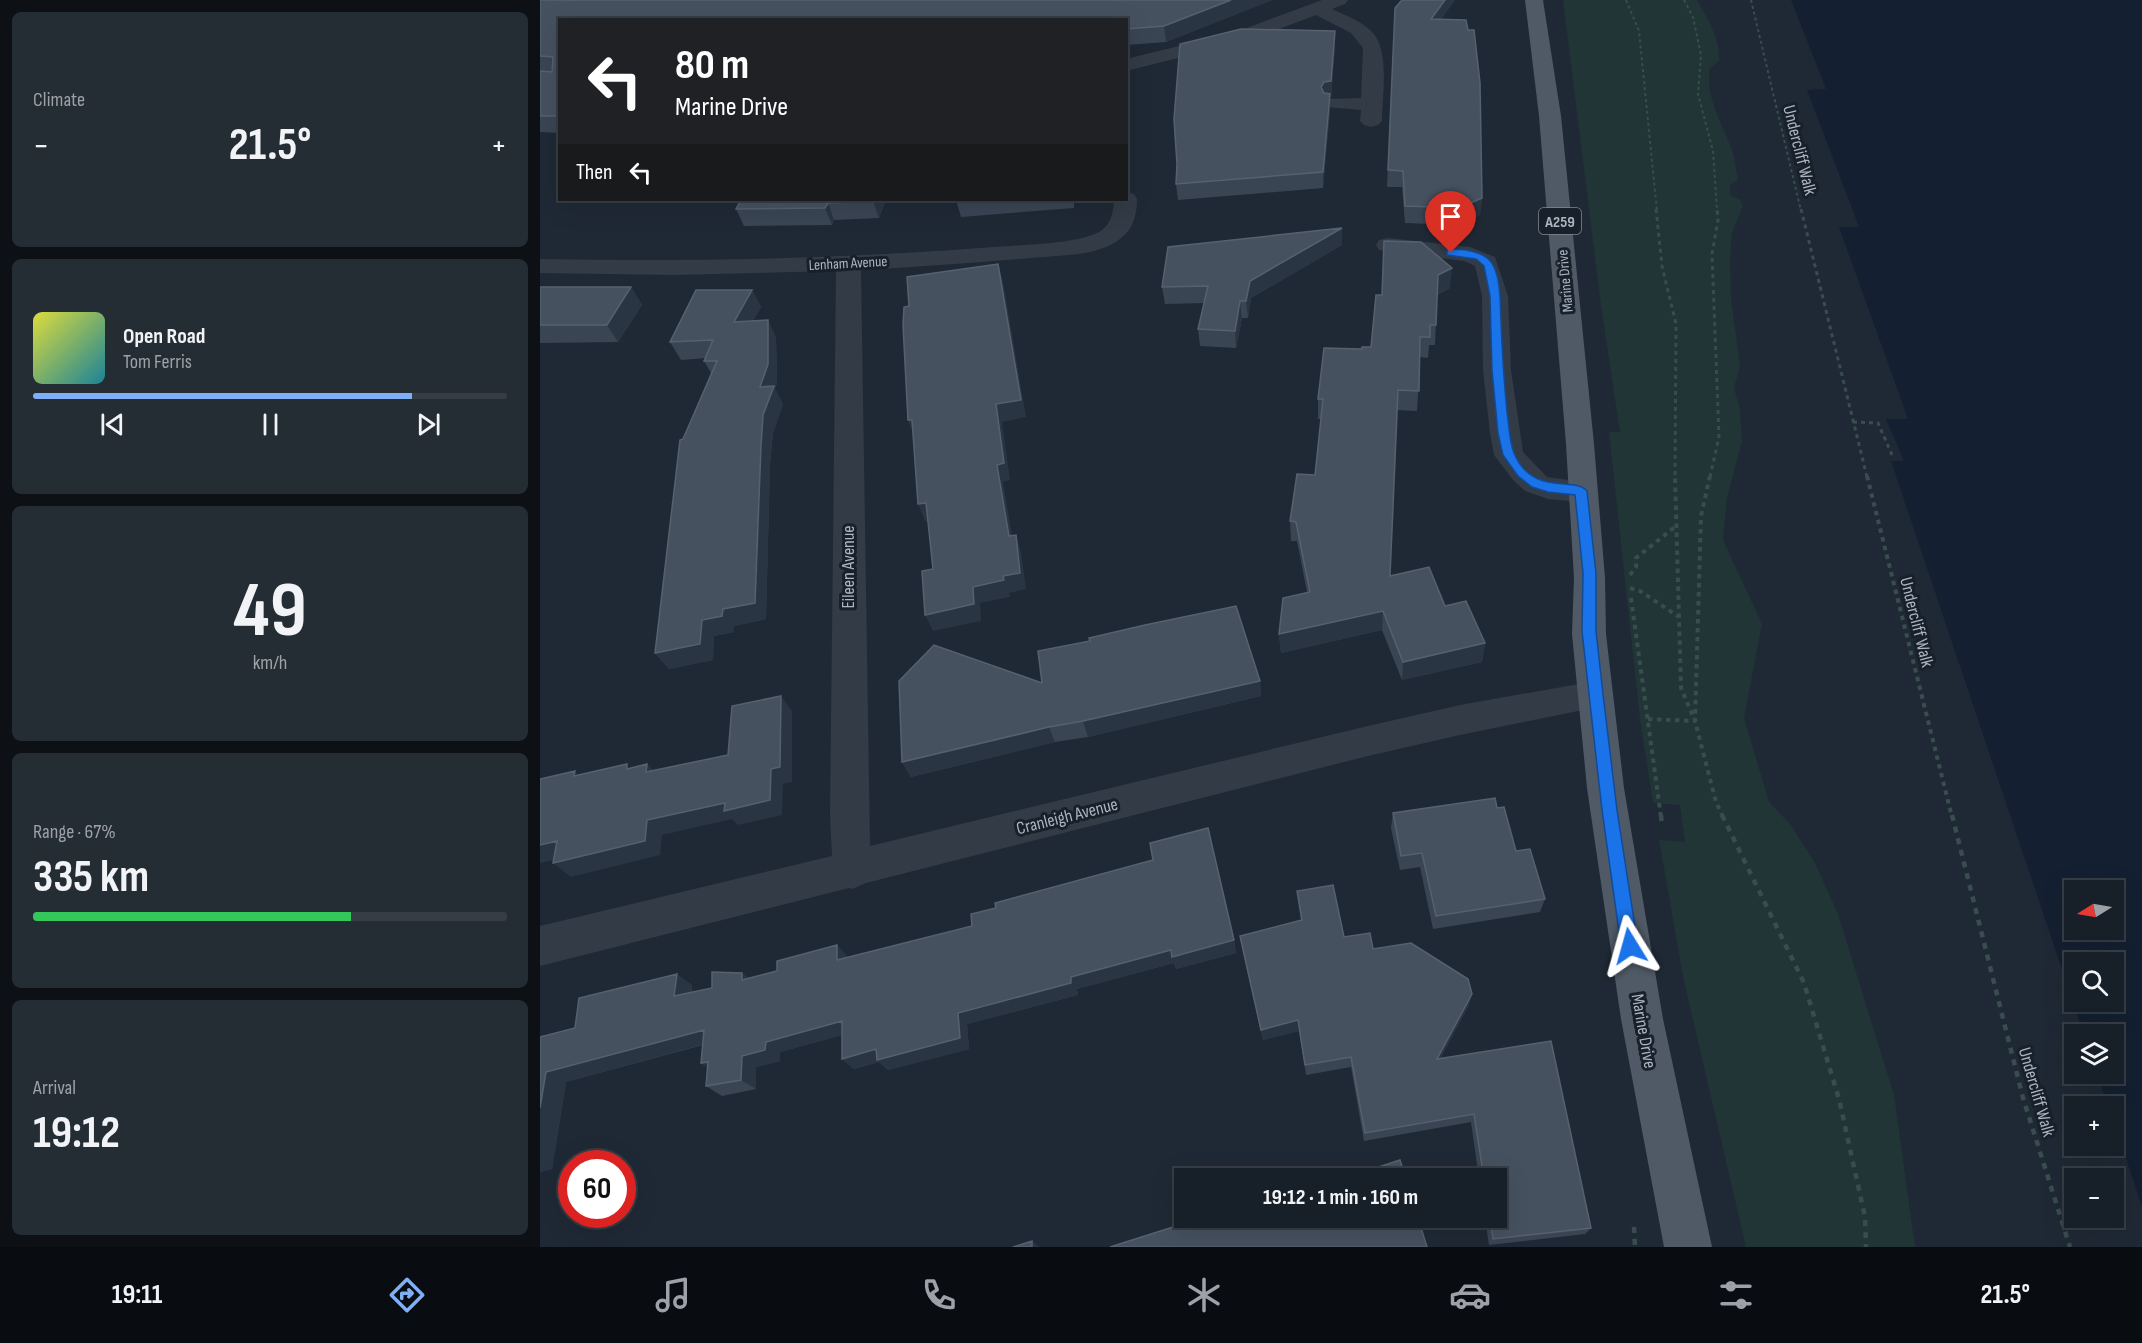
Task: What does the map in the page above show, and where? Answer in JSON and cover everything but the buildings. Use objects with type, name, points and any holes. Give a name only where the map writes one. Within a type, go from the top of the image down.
[{"type":"main road","name":"Marine Drive","points":[[1534,0],[1550,116],[1580,444],[1580,491],[1590,573],[1589,631],[1609,810],[1658,1109],[1688,1247]]},
{"type":"street","points":[[1128,65],[1243,36],[1339,0]]},
{"type":"street","points":[[1319,9],[1362,32],[1373,48],[1371,113],[1333,103]]},
{"type":"street","name":"Lenham Avenue","points":[[540,266],[723,268],[851,264],[1022,252],[1090,243],[1106,238],[1119,229],[1126,213],[1126,201]]},
{"type":"street","points":[[1388,245],[1479,256],[1486,262],[1495,296],[1497,370],[1504,433],[1509,455],[1523,473],[1536,484],[1548,488],[1580,491]]},
{"type":"street","name":"Eileen Avenue","points":[[851,264],[848,273],[849,802],[852,871]]},
{"type":"street","name":"Cranleigh Avenue","points":[[540,946],[852,871],[1391,736],[1460,720],[1596,694]]},
{"type":"path","points":[[1626,0],[1640,31],[1662,266],[1676,324],[1676,526],[1681,688],[1695,722],[1716,801],[1804,983],[1839,1099],[1865,1217],[1866,1247]]},
{"type":"path","points":[[1684,0],[1693,17],[1701,55],[1698,94],[1713,151],[1718,220],[1712,254],[1719,437],[1701,516],[1695,722]]},
{"type":"path","name":"Undercliff Walk","points":[[1751,0],[1779,125],[2023,1098],[2070,1247]]},
{"type":"path","points":[[1853,422],[1878,423],[1892,455]]},
{"type":"path","points":[[1662,826],[1630,575],[1636,567],[1636,558],[1676,526]]},
{"type":"path","points":[[1590,573],[1630,575]]},
{"type":"path","points":[[1630,588],[1640,591],[1679,617]]},
{"type":"path","points":[[1648,718],[1695,722]]},
{"type":"shaded area","points":[[1563,0],[1697,0],[1716,37],[1719,61],[1710,68],[1710,90],[1712,101],[1734,156],[1738,180],[1730,185],[1730,195],[1740,200],[1743,206],[1732,233],[1730,258],[1731,299],[1740,366],[1734,388],[1740,409],[1742,441],[1727,498],[1723,540],[1762,624],[1744,718],[1769,802],[1790,824],[1815,863],[1838,914],[1894,1095],[1915,1247],[1746,1247],[1684,981],[1659,840],[1685,842],[1680,805],[1653,803],[1640,719],[1609,432],[1620,432],[1601,306]]},
{"type":"water","points":[[1791,0],[2142,0],[2142,1207],[2124,1152],[2124,1096],[2104,1096],[2100,1084],[2124,1084],[2124,1024],[2080,1024],[2076,1012],[2124,1012],[2124,952],[2064,952],[2064,976],[1891,461],[1904,461],[1886,419],[1908,419],[1839,227],[1859,227],[1807,90],[1826,89]]},
{"type":"route","points":[[1451,253],[1479,256],[1488,265],[1494,284],[1497,370],[1504,433],[1509,455],[1518,468],[1536,484],[1548,488],[1580,491],[1590,573],[1589,631],[1609,810],[1630,946]]}]
